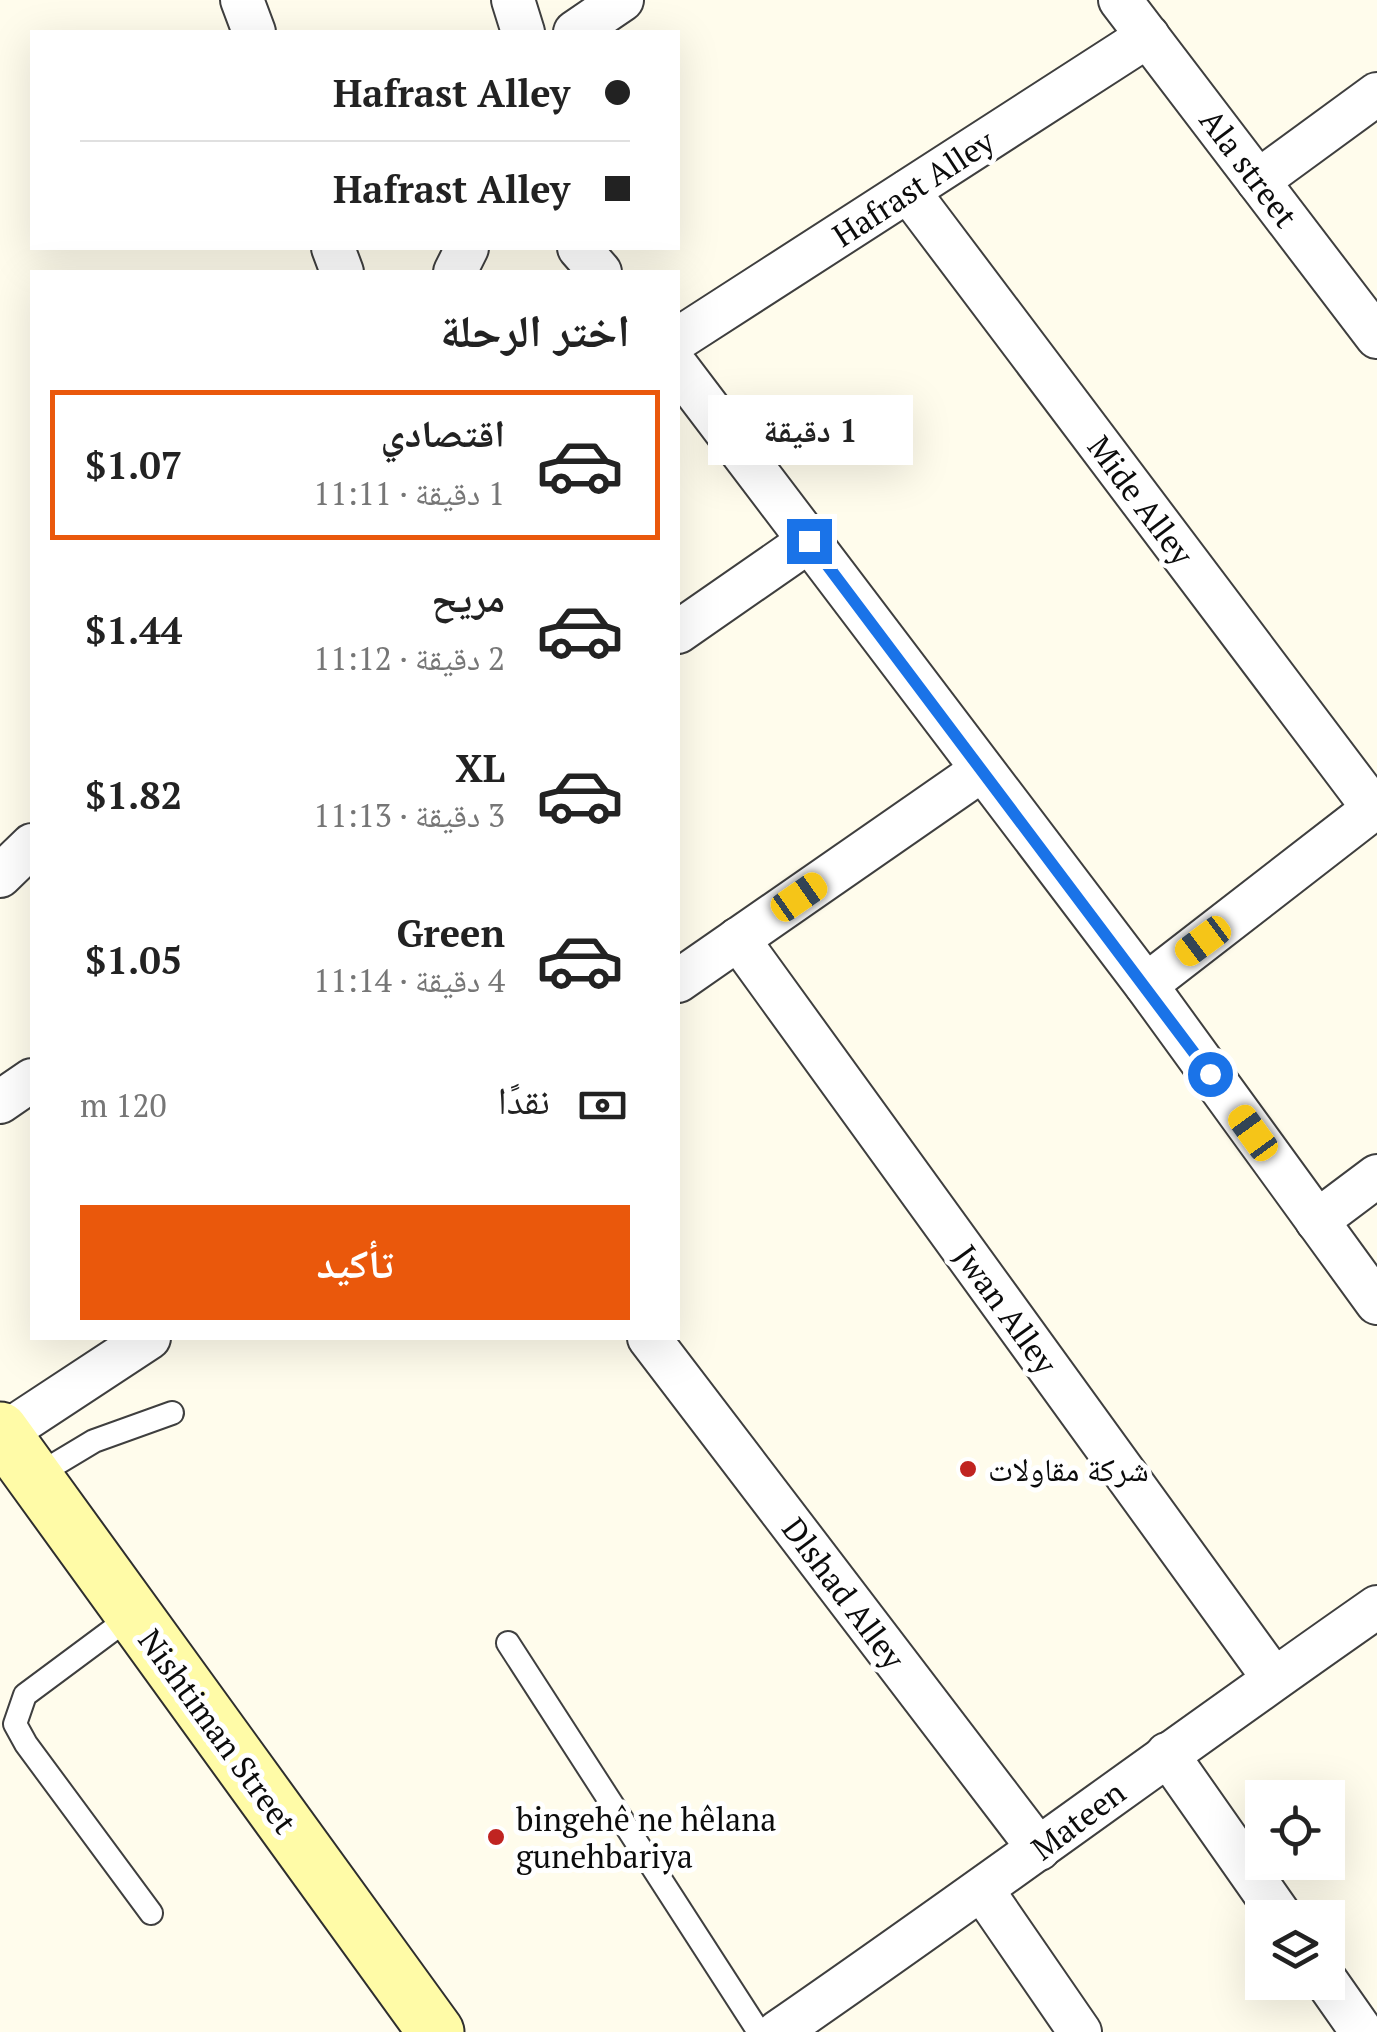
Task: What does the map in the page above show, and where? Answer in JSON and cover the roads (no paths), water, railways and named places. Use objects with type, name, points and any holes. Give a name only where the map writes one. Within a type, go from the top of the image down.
[{"type":"street","points":[[242,0],[253,30]]},
{"type":"street","points":[[513,0],[522,30]]},
{"type":"street","points":[[575,30],[589,0]]},
{"type":"street","points":[[577,30],[622,0]]},
{"type":"street","name":"Ala street","points":[[1120,0],[1377,337]]},
{"type":"street","name":"Hafrast Alley","points":[[680,338],[1148,36]]},
{"type":"street","points":[[1258,182],[1377,94]]},
{"type":"street","name":"Mide Alley","points":[[908,191],[1376,807]]},
{"type":"street","points":[[582,250],[598,270]]},
{"type":"street","points":[[680,371],[1146,985],[1377,1303]]},
{"type":"street","points":[[680,631],[809,541]]},
{"type":"street","points":[[680,980],[982,770]]},
{"type":"street","points":[[1146,985],[1376,807]]},
{"type":"street","points":[[0,876],[30,847]]},
{"type":"street","name":"Jwan Alley","points":[[738,939],[1274,1679]]},
{"type":"street","points":[[0,1102],[30,1081]]},
{"type":"street","points":[[1317,1222],[1377,1176]]},
{"type":"street","points":[[12,1447],[146,1340]]},
{"type":"street","name":"Dlshad Alley","points":[[651,1340],[1039,1850]]},
{"type":"street","name":"Nishtiman Street","points":[[12,1447],[436,2032]]},
{"type":"street","name":"Mateen","points":[[778,2032],[983,1891],[1166,1754],[1377,1607]]},
{"type":"street","points":[[1166,1754],[1269,1900]]},
{"type":"street","points":[[983,1891],[1080,2032]]},
{"type":"street","points":[[1340,2000],[1362,2032]]},
{"type":"lane","points":[[12,1447],[94,1440],[172,1413]]},
{"type":"lane","points":[[134,1614],[24,1695],[16,1724],[26,1744],[152,1912]]},
{"type":"lane","points":[[508,1644],[759,2032]]},
{"type":"place","name":"شركة مقاولات","points":[[968,1469]]},
{"type":"place","name":"bingehê ne hêlana gunehbariya","points":[[496,1837]]}]
